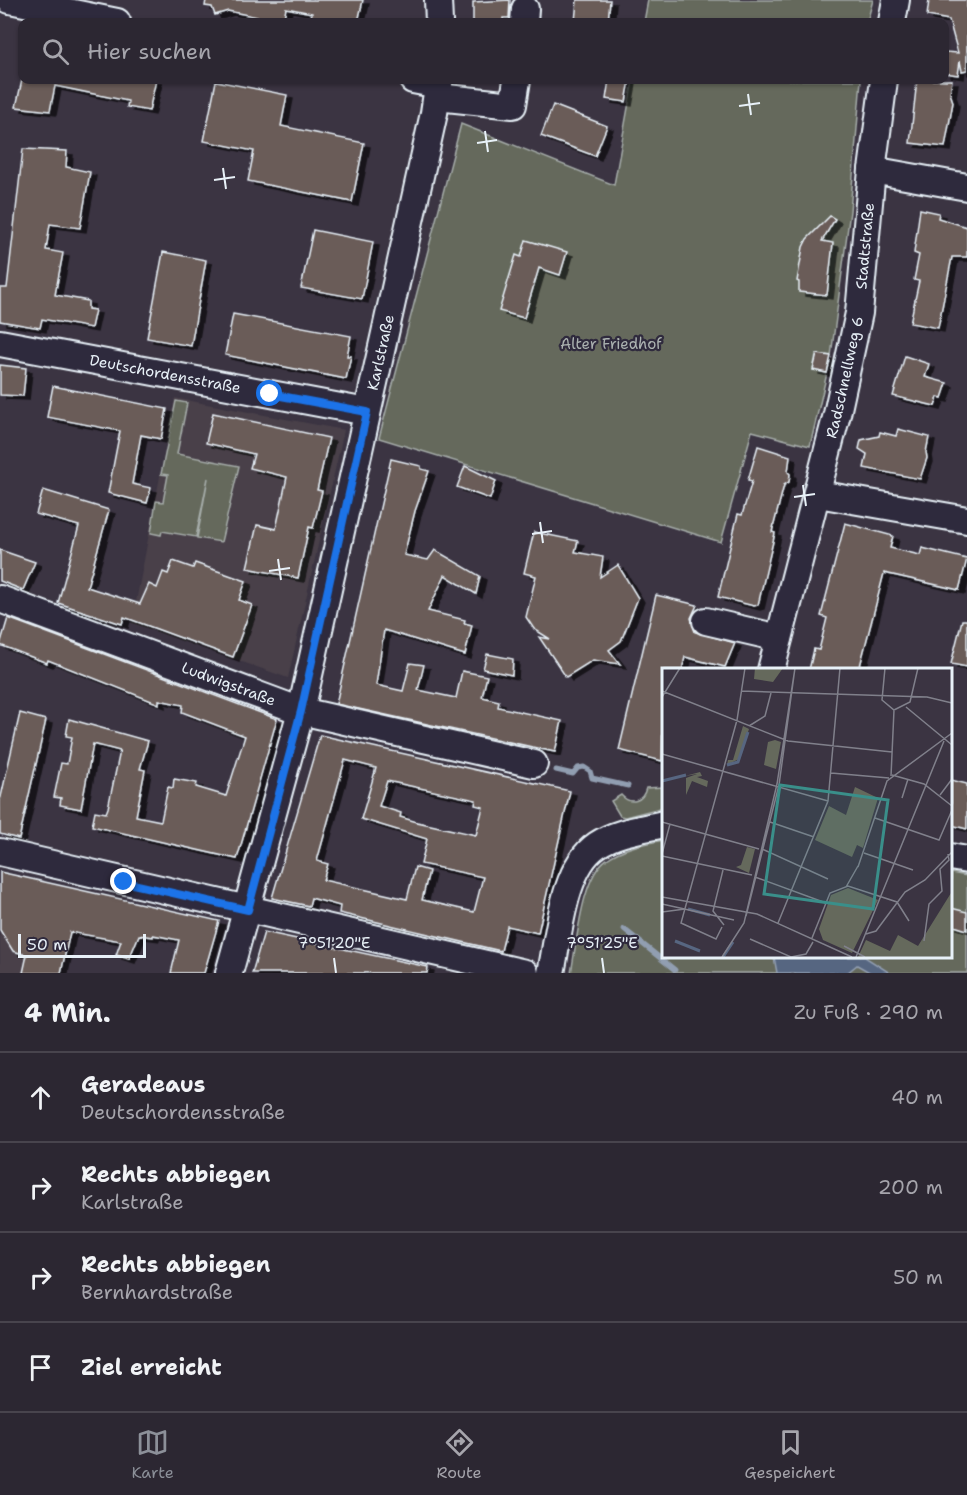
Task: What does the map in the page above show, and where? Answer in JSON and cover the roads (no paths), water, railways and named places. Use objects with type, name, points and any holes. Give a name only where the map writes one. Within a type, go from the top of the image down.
[{"type":"street","points":[[10,0],[98,18]]},
{"type":"street","points":[[438,0],[439,18]]},
{"type":"street","points":[[438,87],[491,105],[513,105],[516,84]]},
{"type":"street","name":"Stadtstraße","points":[[837,414],[859,313],[883,84]]},
{"type":"street","name":"Karlstraße","points":[[229,973],[301,711],[438,87]]},
{"type":"street","points":[[872,170],[967,187]]},
{"type":"street","name":"Deutschordensstraße","points":[[0,343],[367,412]]},
{"type":"street","name":"Radschnellweg 6","points":[[818,494],[837,414]]},
{"type":"street","points":[[772,668],[818,494],[967,520]]},
{"type":"street","name":"Ludwigstraße","points":[[0,598],[301,711],[534,764]]},
{"type":"street","points":[[707,618],[781,630]]},
{"type":"street","points":[[550,973],[570,880],[597,845],[620,835],[662,824]]},
{"type":"street","points":[[0,852],[525,973]]},
{"type":"street","points":[[952,857],[967,860]]},
{"type":"water","points":[[774,958],[867,958],[890,973],[871,973],[857,965],[847,973],[777,973]]},
{"type":"waterway","points":[[556,770],[573,774],[578,768],[584,767],[590,771],[592,778],[628,786]]},
{"type":"waterway","points":[[624,929],[675,970]]},
{"type":"park label","name":"Alter Friedhof","points":[[611,344]]}]
